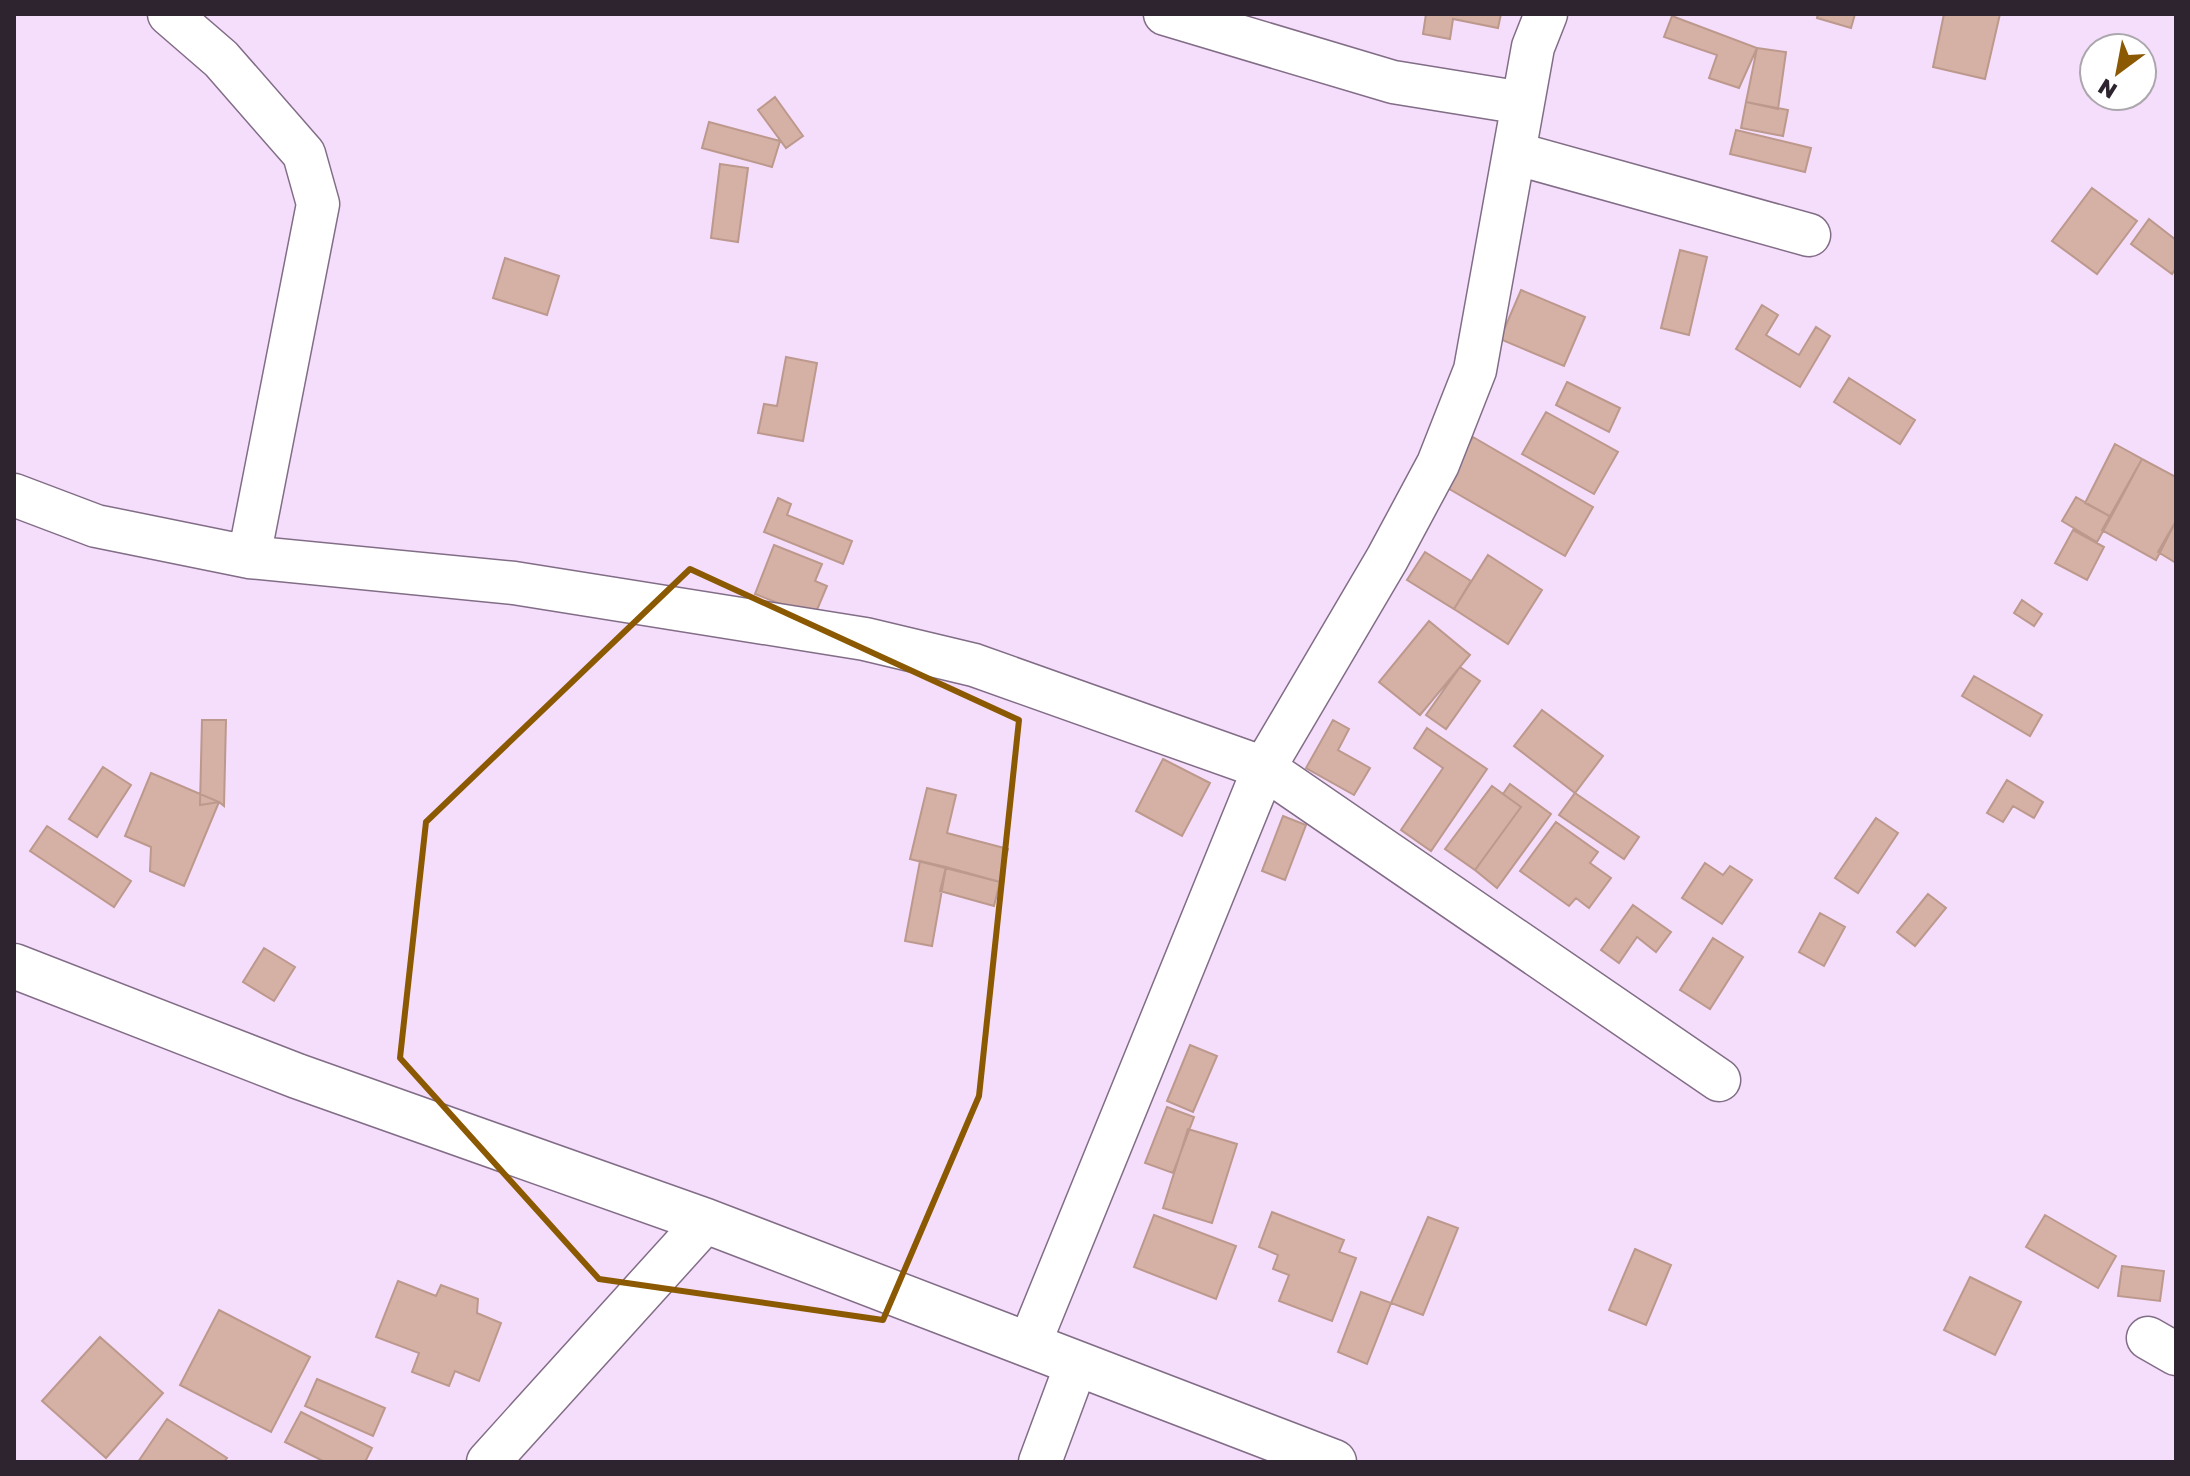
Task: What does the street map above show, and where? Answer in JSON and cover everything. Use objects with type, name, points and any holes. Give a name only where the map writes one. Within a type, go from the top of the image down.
[{"type":"main road","points":[[14,966],[297,1076],[706,1221],[1334,1462]]},
{"type":"street","points":[[169,14],[221,59],[304,154],[318,204],[249,557]]},
{"type":"street","points":[[1165,14],[1393,82],[1523,103]]},
{"type":"street","points":[[1029,1345],[1264,768],[1387,559],[1438,464],[1475,370],[1533,47],[1546,14]]},
{"type":"street","points":[[1514,153],[1809,235]]},
{"type":"street","points":[[14,495],[96,526],[249,557],[514,583],[865,639],[974,665],[1264,768],[1719,1080]]},
{"type":"street","points":[[488,1462],[706,1221]]},
{"type":"street","points":[[1040,1462],[1076,1365]]},
{"type":"highlighted area","points":[[690,569],[1019,720],[979,1096],[883,1320],[599,1279],[400,1058],[426,822]]},
{"type":"building","points":[[1426,14],[1501,14],[1498,28],[1453,19],[1450,39],[1423,34]]},
{"type":"building","points":[[1818,14],[1855,14],[1851,28],[1817,18]]},
{"type":"building","points":[[1944,14],[2000,14],[1985,79],[1933,67]]},
{"type":"building","points":[[1672,16],[1757,48],[1739,88],[1709,78],[1717,55],[1664,37]]},
{"type":"building","points":[[1757,48],[1786,52],[1778,109],[1746,102]]},
{"type":"building","points":[[775,97],[803,136],[786,148],[758,110]]},
{"type":"building","points":[[1746,102],[1788,110],[1783,136],[1741,128]]},
{"type":"building","points":[[709,122],[780,141],[772,167],[702,148]]},
{"type":"building","points":[[1736,130],[1811,148],[1805,172],[1730,154]]},
{"type":"building","points":[[720,164],[748,168],[738,242],[711,238]]},
{"type":"building","points":[[2092,188],[2137,221],[2097,274],[2052,241]]},
{"type":"building","points":[[2149,219],[2176,240],[2176,268],[2172,274],[2131,244]]},
{"type":"building","points":[[1680,250],[1707,257],[1689,335],[1661,328]]},
{"type":"building","points":[[505,258],[559,276],[547,315],[493,298]]},
{"type":"building","points":[[1521,290],[1585,317],[1564,366],[1500,339]]},
{"type":"building","points":[[1762,305],[1778,315],[1766,335],[1799,355],[1816,327],[1830,336],[1800,387],[1736,349]]},
{"type":"building","points":[[786,357],[817,363],[803,441],[758,433],[764,404],[777,406]]},
{"type":"building","points":[[1849,378],[1915,420],[1900,444],[1834,402]]},
{"type":"building","points":[[1567,382],[1620,408],[1609,432],[1556,405]]},
{"type":"building","points":[[1546,412],[1618,452],[1594,494],[1522,454]]},
{"type":"building","points":[[1473,437],[1593,507],[1565,556],[1444,486]]},
{"type":"building","points":[[2115,444],[2142,459],[2111,517],[2085,503]]},
{"type":"building","points":[[2142,459],[2176,477],[2176,521],[2156,560],[2102,530]]},
{"type":"building","points":[[2076,497],[2111,517],[2097,542],[2062,521]]},
{"type":"building","points":[[778,498],[791,504],[787,515],[852,541],[843,564],[764,532]]},
{"type":"building","points":[[2176,521],[2176,563],[2158,552]]},
{"type":"building","points":[[2073,530],[2104,547],[2087,580],[2055,563]]},
{"type":"building","points":[[774,545],[822,564],[815,581],[827,586],[814,617],[755,594]]},
{"type":"building","points":[[1425,552],[1471,581],[1454,609],[1407,580]]},
{"type":"building","points":[[1488,555],[1542,590],[1508,644],[1454,609]]},
{"type":"building","points":[[2022,600],[2042,614],[2034,626],[2014,613]]},
{"type":"building","points":[[1429,621],[1470,655],[1420,715],[1379,682]]},
{"type":"building","points":[[1460,667],[1480,681],[1446,729],[1426,715]]},
{"type":"building","points":[[1974,676],[2042,715],[2030,736],[1962,696]]},
{"type":"building","points":[[1542,710],[1603,756],[1575,793],[1514,746]]},
{"type":"building","points":[[202,720],[226,720],[224,806],[219,802],[200,805]]},
{"type":"building","points":[[1333,720],[1349,729],[1338,750],[1370,768],[1354,795],[1306,768]]},
{"type":"building","points":[[1427,728],[1487,769],[1431,851],[1401,830],[1443,768],[1414,748]]},
{"type":"building","points":[[1163,759],[1210,783],[1182,836],[1136,811]]},
{"type":"building","points":[[103,767],[131,785],[97,837],[69,819]]},
{"type":"building","points":[[151,773],[219,802],[184,886],[150,871],[151,847],[125,836]]},
{"type":"building","points":[[2007,780],[2043,802],[2034,818],[2013,806],[2003,822],[1987,813]]},
{"type":"building","points":[[1510,784],[1551,814],[1497,888],[1475,870],[1521,807],[1503,794]]},
{"type":"building","points":[[1492,786],[1521,807],[1475,870],[1445,849]]},
{"type":"building","points":[[927,788],[956,795],[947,833],[1008,849],[1000,882],[910,859]]},
{"type":"building","points":[[1575,793],[1639,837],[1624,859],[1559,815]]},
{"type":"building","points":[[1283,816],[1306,825],[1285,880],[1262,871]]},
{"type":"building","points":[[1876,818],[1898,833],[1858,893],[1835,878]]},
{"type":"building","points":[[1556,822],[1598,852],[1590,863],[1611,878],[1589,908],[1576,898],[1569,906],[1520,871]]},
{"type":"building","points":[[47,826],[131,881],[114,907],[30,851]]},
{"type":"building","points":[[920,861],[946,867],[932,946],[905,941]]},
{"type":"building","points":[[1705,863],[1723,875],[1730,866],[1752,880],[1722,924],[1682,898]]},
{"type":"building","points":[[946,867],[1000,882],[994,906],[940,891]]},
{"type":"building","points":[[1928,894],[1946,908],[1915,946],[1897,932]]},
{"type":"building","points":[[1633,905],[1671,932],[1656,952],[1637,937],[1619,963],[1601,950]]},
{"type":"building","points":[[1820,913],[1845,927],[1824,966],[1799,952]]},
{"type":"building","points":[[1713,938],[1743,957],[1710,1009],[1680,990]]},
{"type":"building","points":[[264,948],[295,967],[274,1001],[243,982]]},
{"type":"building","points":[[1190,1045],[1217,1056],[1193,1112],[1167,1101]]},
{"type":"building","points":[[1167,1107],[1194,1117],[1173,1173],[1145,1163]]},
{"type":"building","points":[[1188,1129],[1237,1144],[1212,1223],[1163,1208]]},
{"type":"building","points":[[1272,1212],[1344,1240],[1339,1252],[1356,1258],[1332,1321],[1279,1301],[1289,1275],[1273,1269],[1278,1255],[1259,1247]]},
{"type":"building","points":[[1154,1215],[1236,1246],[1216,1299],[1134,1267]]},
{"type":"building","points":[[2045,1215],[2116,1256],[2098,1288],[2026,1247]]},
{"type":"building","points":[[1428,1217],[1458,1228],[1423,1315],[1391,1303]]},
{"type":"building","points":[[1635,1249],[1671,1265],[1646,1325],[1609,1310]]},
{"type":"building","points":[[2122,1266],[2164,1271],[2160,1301],[2118,1296]]},
{"type":"building","points":[[1970,1277],[2021,1302],[1995,1355],[1944,1330]]},
{"type":"building","points":[[398,1281],[436,1296],[441,1285],[478,1299],[477,1313],[501,1323],[479,1381],[455,1371],[449,1386],[412,1372],[419,1353],[376,1337]]},
{"type":"building","points":[[1361,1292],[1391,1303],[1367,1364],[1338,1352]]},
{"type":"building","points":[[219,1310],[310,1357],[271,1432],[180,1385]]},
{"type":"building","points":[[100,1337],[163,1393],[106,1458],[42,1401]]},
{"type":"building","points":[[317,1379],[385,1408],[373,1436],[305,1406]]},
{"type":"building","points":[[301,1412],[372,1448],[365,1462],[325,1462],[285,1442]]},
{"type":"building","points":[[167,1419],[227,1458],[224,1462],[138,1462]]}]
